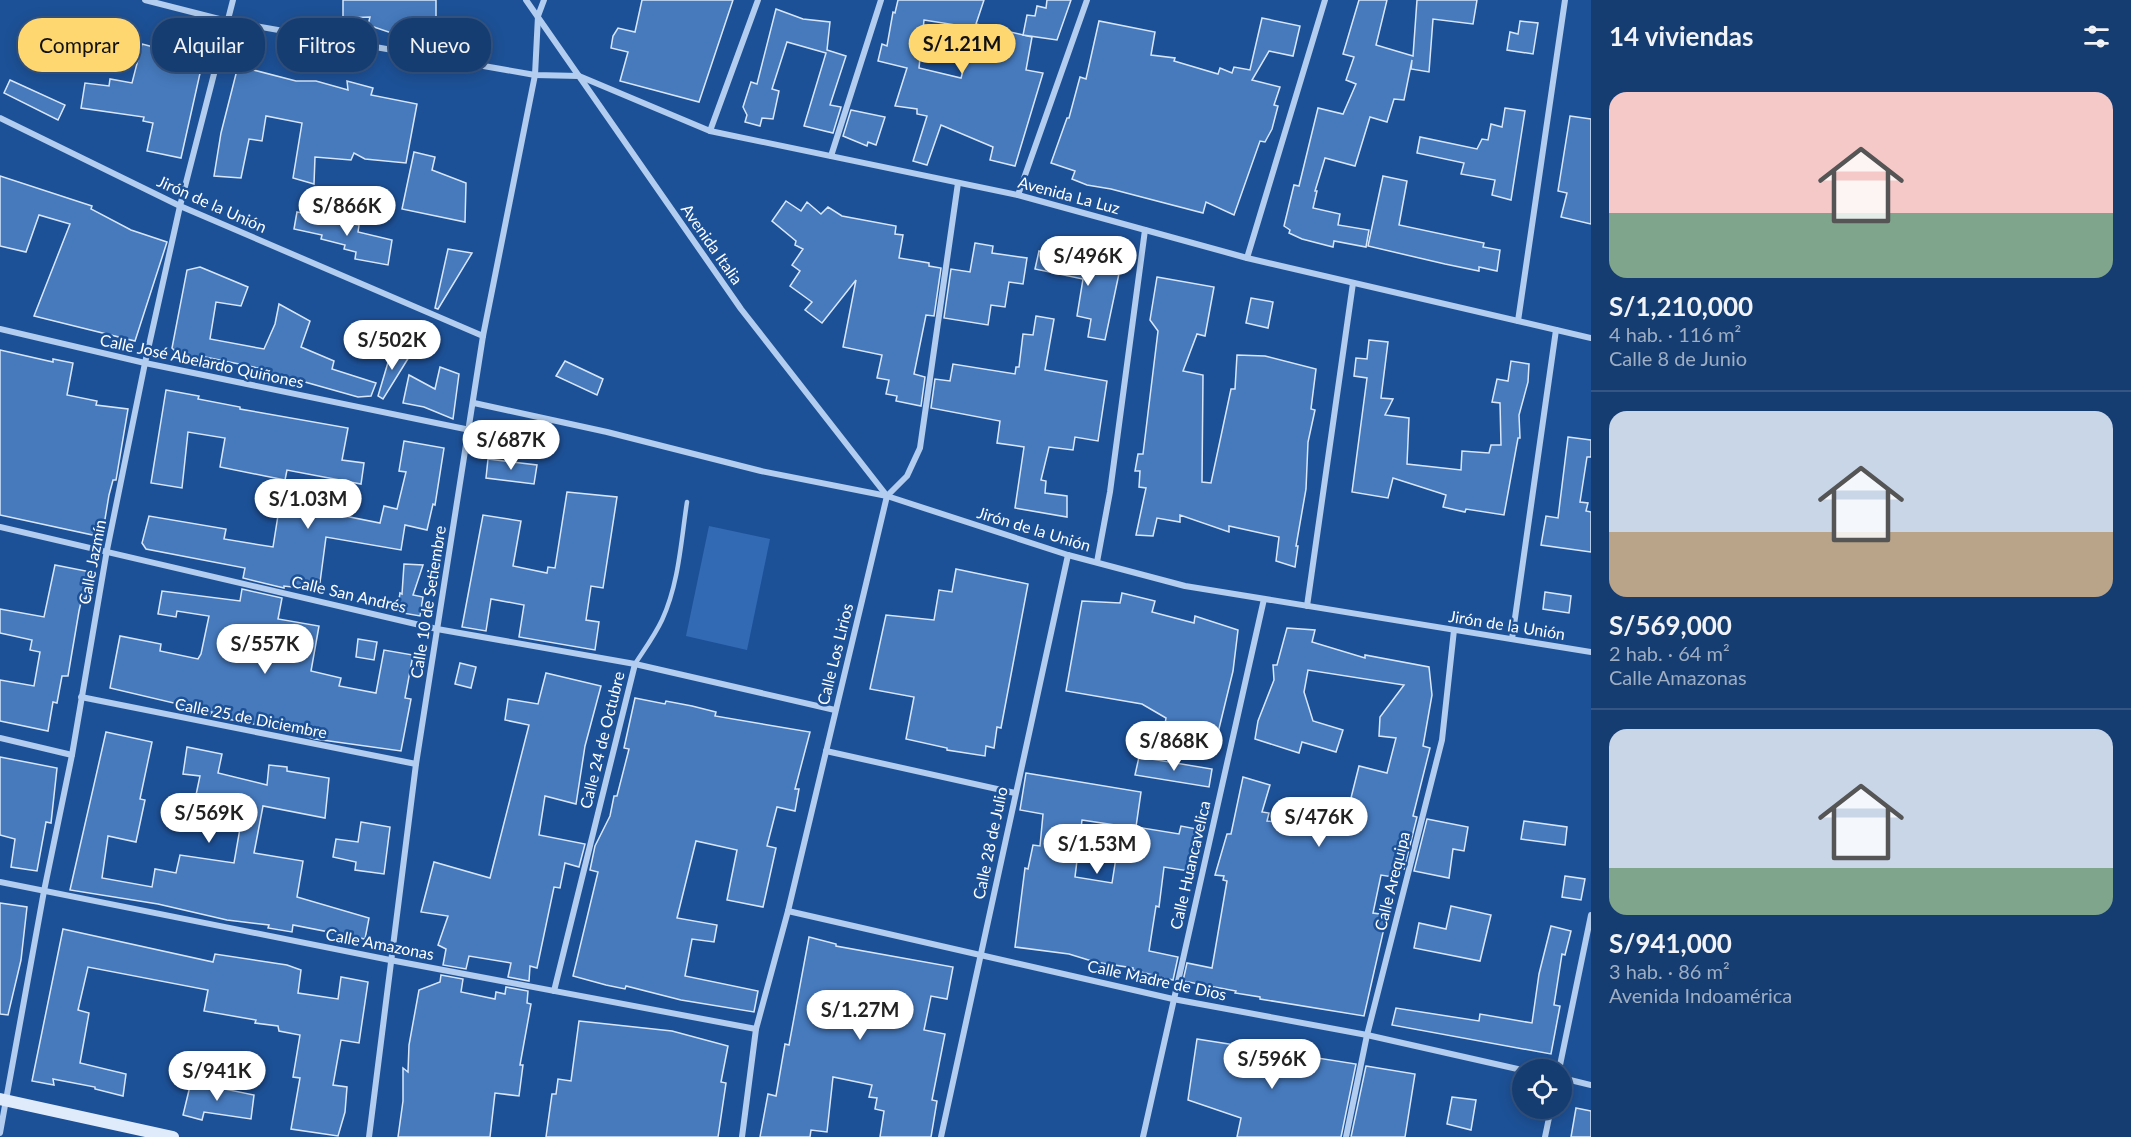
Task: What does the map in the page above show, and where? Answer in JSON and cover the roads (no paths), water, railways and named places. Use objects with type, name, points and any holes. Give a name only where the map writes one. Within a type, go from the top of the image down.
[{"type":"street","points":[[145,0],[215,18]]},
{"type":"street","name":"Calle Jazmín","points":[[228,18],[233,0]]},
{"type":"street","name":"Avenida Italia","points":[[526,0],[741,309],[887,496]]},
{"type":"street","name":"Calle 10 de Setiembre","points":[[369,1137],[416,764],[483,336],[535,75],[538,16],[544,0]]},
{"type":"street","points":[[710,131],[758,0]]},
{"type":"street","points":[[831,156],[881,0]]},
{"type":"street","points":[[1018,195],[1088,0]]},
{"type":"street","points":[[1247,258],[1324,0]]},
{"type":"street","points":[[1518,321],[1565,0]]},
{"type":"street","points":[[265,28],[535,75],[579,76]]},
{"type":"street","name":"Calle Jazmín","points":[[0,1133],[3,1100],[72,755],[107,550],[180,206],[214,72]]},
{"type":"street","name":"Avenida La Luz","points":[[579,76],[710,131],[1018,195],[1247,258],[1591,338]]},
{"type":"street","name":"Jirón de la Unión","points":[[0,118],[180,206],[483,336]]},
{"type":"street","points":[[887,496],[907,476],[920,448],[958,183]]},
{"type":"street","points":[[1097,562],[1110,492],[1145,230]]},
{"type":"street","points":[[1307,606],[1353,283]]},
{"type":"street","name":"Calle José Abelardo Quiñones","points":[[0,329],[145,363],[470,430]]},
{"type":"street","points":[[1512,639],[1556,330]]},
{"type":"street","name":"Jirón de la Unión","points":[[474,403],[607,432],[761,471],[887,496],[1068,555],[1185,586],[1591,652]]},
{"type":"street","name":"Calle Los Lirios","points":[[742,1137],[756,1029],[788,911],[887,496]]},
{"type":"street","name":"Calle San Andrés","points":[[0,527],[107,550],[437,629],[635,664],[835,710]]},
{"type":"street","name":"Calle 28 de Julio","points":[[941,1137],[1068,555]]},
{"type":"street","name":"Calle Huancavelica","points":[[1143,1137],[1264,599]]},
{"type":"street","name":"Calle Arequipa","points":[[1346,1137],[1367,1035],[1442,740],[1454,630]]},
{"type":"street","name":"Calle 24 de Octubre","points":[[554,991],[635,664]]},
{"type":"street","name":"Calle 25 de Diciembre","points":[[81,697],[416,764]]},
{"type":"street","points":[[0,738],[72,755]]},
{"type":"street","points":[[826,751],[1015,793]]},
{"type":"street","name":"Calle Amazonas","points":[[0,882],[390,960],[756,1029]]},
{"type":"street","name":"Calle Madre de Dios","points":[[788,911],[1173,999],[1367,1035],[1512,1068]]},
{"type":"street","points":[[1561,1059],[1591,915]]},
{"type":"street","points":[[1572,1080],[1591,1085]]},
{"type":"street","points":[[3,1100],[172,1137]]},
{"type":"street","points":[[1545,1137],[1549,1119]]},
{"type":"lane","name":"Calle 24 de Octubre","points":[[635,664],[662,621],[671,594],[687,502]]}]
